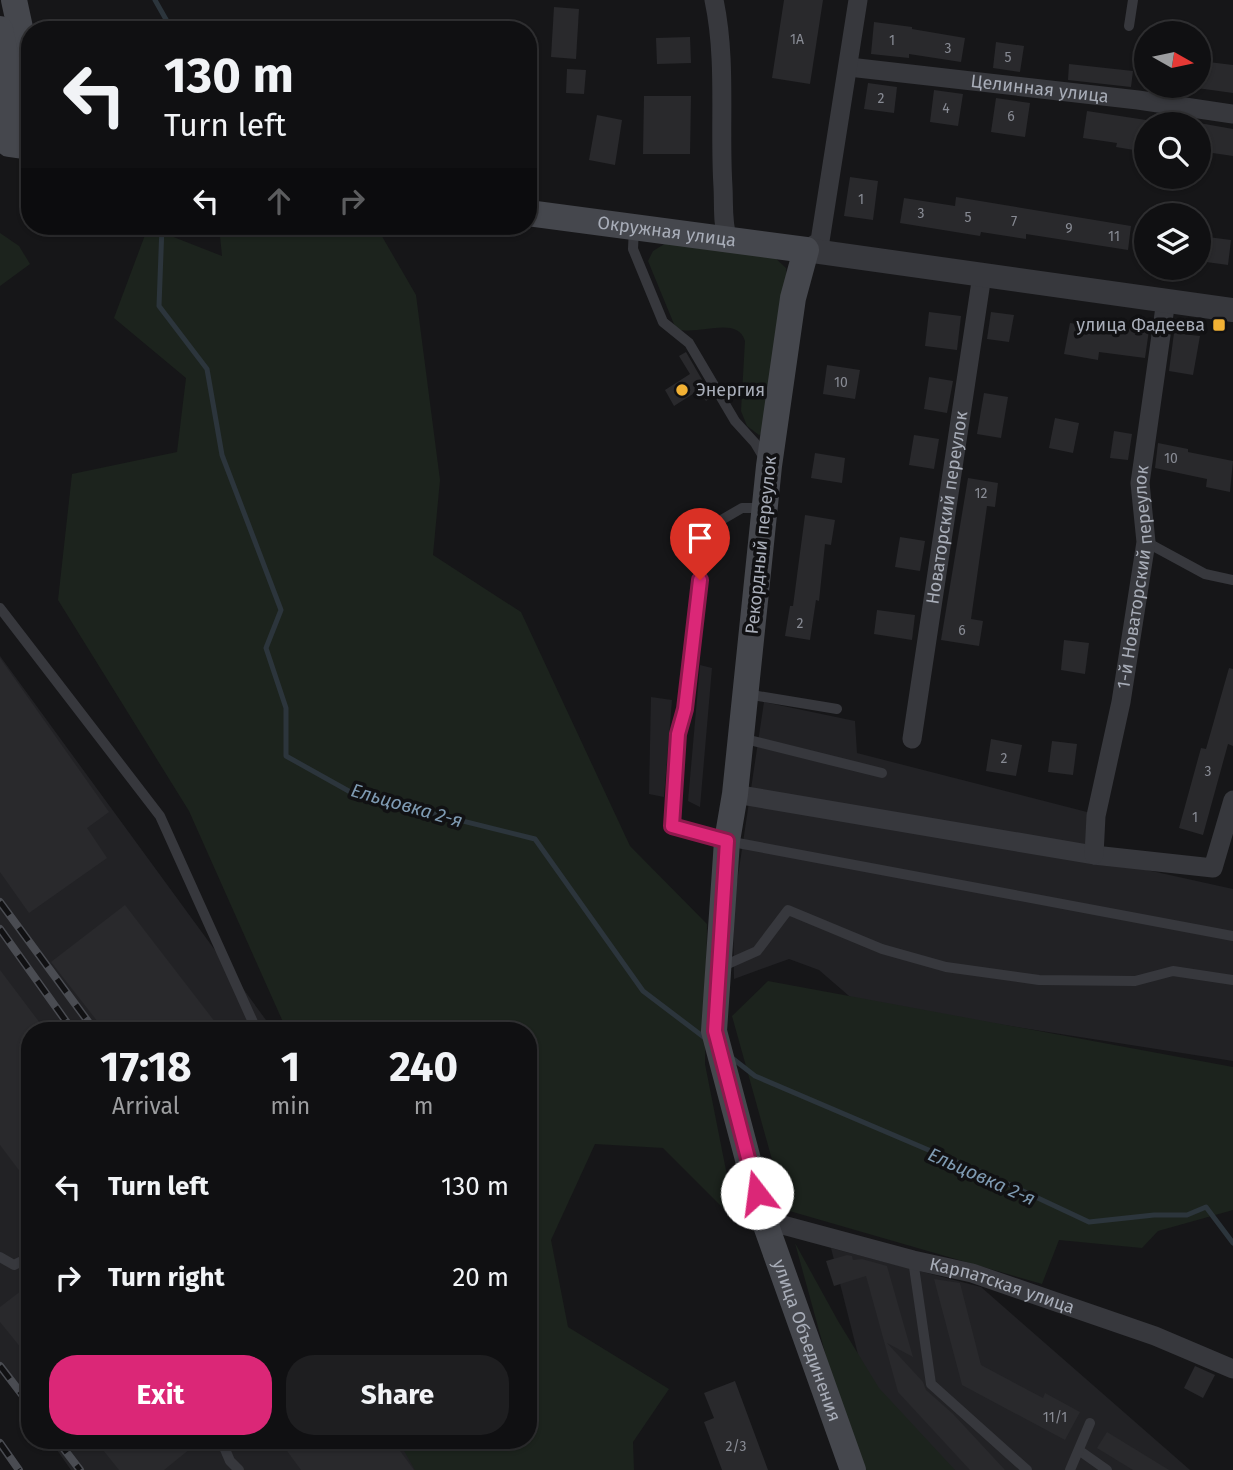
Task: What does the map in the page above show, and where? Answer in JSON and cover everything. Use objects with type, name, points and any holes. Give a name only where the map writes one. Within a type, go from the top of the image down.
[{"type":"main road","points":[[14,0],[21,32]]},
{"type":"main road","points":[[0,29],[11,82],[13,144]]},
{"type":"main road","name":"Окружная улица","points":[[537,214],[806,250]]},
{"type":"main road","name":"Рекордный переулок","points":[[727,841],[735,794],[769,466],[793,299],[806,250]]},
{"type":"main road","name":"улица Объединения","points":[[727,841],[715,1031],[764,1220],[853,1470]]},
{"type":"street","points":[[714,0],[720,28],[720,155],[724,226],[728,240]]},
{"type":"street","points":[[806,250],[820,241],[858,0]]},
{"type":"street","name":"Целинная улица","points":[[849,67],[1138,100],[1233,114]]},
{"type":"street","points":[[806,250],[1233,310]]},
{"type":"street","name":"Новаторский переулок","points":[[912,739],[982,275]]},
{"type":"street","name":"1-й Новаторский переулок","points":[[1094,855],[1096,816],[1121,702],[1146,542],[1140,483],[1166,300]]},
{"type":"street","points":[[735,794],[1094,855],[1213,868],[1233,800]]},
{"type":"street","name":"Карпатская улица","points":[[764,1220],[985,1277],[1155,1336],[1233,1368]]},
{"type":"lane","points":[[1129,26],[1133,0]]},
{"type":"lane","points":[[634,227],[633,249],[663,322],[689,343],[735,421],[755,443],[769,466]]},
{"type":"lane","points":[[765,509],[742,508],[706,528],[685,709],[678,734],[672,826],[727,841],[1233,936]]},
{"type":"lane","points":[[1146,542],[1205,574],[1233,580]]},
{"type":"lane","points":[[0,607],[160,816],[253,1022]]},
{"type":"lane","points":[[745,694],[837,709]]},
{"type":"lane","points":[[741,738],[882,773]]},
{"type":"lane","points":[[719,968],[757,951],[788,910],[882,949],[946,967],[1039,980],[1135,981],[1173,971],[1233,980]]},
{"type":"lane","points":[[0,1257],[14,1265],[21,1262]]},
{"type":"lane","points":[[913,1260],[931,1384],[1027,1470]]},
{"type":"lane","points":[[1070,1470],[1090,1423]]},
{"type":"lane","points":[[224,1449],[230,1461],[239,1470]]},
{"type":"lane","points":[[1080,1451],[1107,1470]]},
{"type":"shaded area","points":[[0,233],[19,246],[30,264],[0,286]]},
{"type":"shaded area","points":[[145,235],[168,235],[222,256],[220,235],[381,235],[416,295],[440,480],[433,555],[521,612],[630,846],[707,924],[705,1064],[736,1221],[663,1148],[595,1144],[551,1240],[568,1327],[669,1389],[633,1442],[634,1470],[415,1470],[403,1449],[537,1449],[537,1022],[283,1022],[189,811],[58,600],[72,474],[177,452],[186,378],[114,318]]},
{"type":"shaded area","points":[[671,240],[772,255],[786,268],[768,430],[759,435],[747,426],[741,411],[745,341],[741,333],[726,328],[676,329],[648,261],[653,251]]},
{"type":"shaded area","points":[[0,656],[267,1022],[21,1022],[21,1398],[0,1368]]},
{"type":"shaded area","points":[[700,665],[712,668],[700,807],[688,801]]},
{"type":"shaded area","points":[[651,697],[672,700],[664,797],[649,794]]},
{"type":"shaded area","points":[[764,702],[855,721],[857,753],[1087,812],[1088,857],[1233,889],[1233,1061],[856,1002],[819,970],[789,959],[734,979],[733,909]]},
{"type":"shaded area","points":[[768,981],[1233,1067],[1233,1210],[1158,1231],[1142,1248],[1059,1240],[1042,1284],[786,1210],[732,1016]]},
{"type":"shaded area","points":[[795,1243],[879,1388],[955,1470],[863,1470],[840,1407]]},
{"type":"shaded area","points":[[831,1248],[981,1287],[1190,1470],[947,1470],[864,1378]]},
{"type":"shaded area","points":[[56,1449],[498,1449],[506,1470],[71,1470]]},
{"type":"building","points":[[784,0],[823,0],[810,84],[772,78]]},
{"type":"building","points":[[554,7],[579,9],[576,59],[551,57]]},
{"type":"building","points":[[874,22],[965,38],[961,62],[909,54],[909,58],[871,54]]},
{"type":"building","points":[[690,37],[691,63],[657,64],[656,38]]},
{"type":"building","points":[[996,42],[1024,46],[1020,72],[993,68]]},
{"type":"building","points":[[1211,62],[1233,65],[1233,93],[1211,90]]},
{"type":"building","points":[[1069,64],[1133,71],[1131,87],[1068,80]]},
{"type":"building","points":[[567,69],[586,70],[584,94],[566,93]]},
{"type":"building","points":[[868,83],[897,87],[894,113],[864,109]]},
{"type":"building","points":[[934,90],[963,94],[958,126],[930,122]]},
{"type":"building","points":[[644,96],[691,96],[690,154],[643,154]]},
{"type":"building","points":[[996,98],[1030,103],[1025,137],[991,132]]},
{"type":"building","points":[[1087,111],[1134,118],[1134,150],[1116,147],[1117,143],[1083,138]]},
{"type":"building","points":[[597,115],[622,120],[615,165],[589,160]]},
{"type":"building","points":[[1211,125],[1233,129],[1233,156],[1211,153]]},
{"type":"building","points":[[850,177],[878,181],[873,220],[844,216]]},
{"type":"building","points":[[956,197],[1131,226],[1128,250],[1026,234],[1026,239],[981,232],[980,236],[900,223],[904,198],[955,206]]},
{"type":"building","points":[[1211,237],[1231,240],[1228,265],[1211,263]]},
{"type":"building","points":[[929,312],[961,316],[957,350],[925,346]]},
{"type":"building","points":[[991,312],[1014,315],[1009,342],[987,339]]},
{"type":"building","points":[[1070,323],[1128,332],[1129,327],[1149,330],[1145,358],[1099,352],[1098,360],[1064,354]]},
{"type":"building","points":[[1174,333],[1200,336],[1193,375],[1169,371]]},
{"type":"building","points":[[686,352],[712,397],[706,401],[699,390],[674,406],[665,390],[690,374],[679,356]]},
{"type":"building","points":[[827,365],[860,370],[855,399],[823,394]]},
{"type":"building","points":[[929,377],[953,381],[947,413],[924,409]]},
{"type":"building","points":[[984,393],[1008,397],[1001,438],[977,434]]},
{"type":"building","points":[[1055,418],[1079,423],[1073,453],[1049,448]]},
{"type":"building","points":[[1114,431],[1132,434],[1128,460],[1110,458]]},
{"type":"building","points":[[914,435],[939,439],[934,469],[909,465]]},
{"type":"building","points":[[1158,443],[1233,461],[1230,492],[1206,487],[1207,479],[1155,468]]},
{"type":"building","points":[[815,453],[845,458],[842,483],[811,478]]},
{"type":"building","points":[[968,478],[998,483],[995,507],[987,506],[971,619],[983,621],[979,646],[941,640]]},
{"type":"building","points":[[805,515],[835,520],[831,545],[825,544],[819,601],[816,600],[810,640],[785,636],[790,606],[793,606]]},
{"type":"building","points":[[900,537],[925,541],[920,571],[895,567]]},
{"type":"building","points":[[877,610],[915,615],[912,640],[874,634]]},
{"type":"building","points":[[1064,640],[1089,643],[1085,674],[1061,670]]},
{"type":"building","points":[[0,658],[109,812],[87,828],[107,858],[29,913],[0,872]]},
{"type":"building","points":[[1229,668],[1233,669],[1233,746],[1228,744],[1203,835],[1179,828],[1201,748],[1206,749]]},
{"type":"building","points":[[991,739],[1022,745],[1016,776],[986,771]]},
{"type":"building","points":[[1052,741],[1077,744],[1073,775],[1048,772]]},
{"type":"building","points":[[125,905],[215,1022],[98,1022],[51,962]]},
{"type":"building","points":[[0,970],[39,1022],[21,1022],[21,1173],[0,1145]]},
{"type":"building","points":[[852,1256],[853,1260],[862,1259],[887,1266],[913,1357],[887,1343],[923,1382],[926,1390],[953,1414],[1005,1470],[970,1470],[898,1392],[866,1276],[834,1286],[826,1261]]},
{"type":"building","points":[[934,1279],[960,1283],[981,1365],[1043,1398],[1045,1393],[1080,1412],[1065,1440],[962,1385]]},
{"type":"building","points":[[21,1291],[21,1348],[0,1322],[0,1307]]},
{"type":"building","points":[[1195,1366],[1215,1375],[1203,1398],[1184,1388]]},
{"type":"building","points":[[735,1381],[768,1470],[722,1470],[704,1422],[714,1418],[704,1393]]},
{"type":"building","points":[[1107,1432],[1169,1470],[1133,1470],[1097,1448]]},
{"type":"building","points":[[102,1449],[190,1449],[164,1470],[119,1470]]},
{"type":"building","points":[[286,1449],[399,1449],[414,1470],[301,1470]]},
{"type":"waterway","name":"Ельцовка 2-я","points":[[155,0],[167,21]]},
{"type":"waterway","name":"Ельцовка 2-я","points":[[162,235],[159,306],[207,369],[222,455],[281,610],[266,648],[286,708],[286,756],[354,794],[535,839],[643,991],[705,1038]]},
{"type":"waterway","name":"Ельцовка 2-я","points":[[732,1058],[755,1076],[1006,1183],[1089,1222],[1154,1215],[1187,1215],[1206,1207],[1233,1243]]},
{"type":"railway","points":[[0,902],[88,1022]]},
{"type":"railway","points":[[0,929],[67,1022]]},
{"type":"railway","points":[[0,1366],[21,1393]]},
{"type":"railway","points":[[0,1443],[19,1470]]},
{"type":"railway","points":[[64,1449],[80,1470]]},
{"type":"place","name":"улица Фадеева","points":[[1219,325]]},
{"type":"place","name":"Энергия","points":[[682,390]]},
{"type":"route","points":[[700,580],[685,709],[678,734],[672,826],[727,841],[715,1031],[757,1193]]}]
